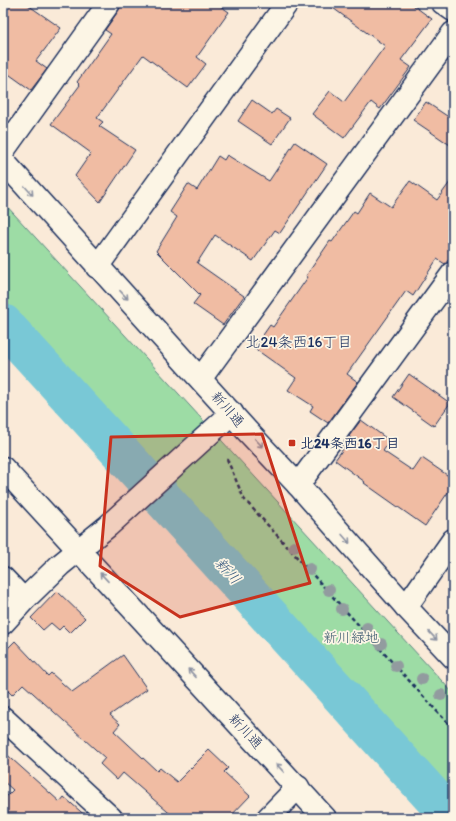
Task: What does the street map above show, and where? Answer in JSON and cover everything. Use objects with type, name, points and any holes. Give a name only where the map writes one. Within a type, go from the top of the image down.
[{"type":"street","points":[[3,151],[109,3]]},
{"type":"street","points":[[97,267],[287,3]]},
{"type":"street","points":[[443,3],[453,10]]},
{"type":"street","points":[[201,378],[453,34]]},
{"type":"street","name":"新川通","points":[[3,161],[97,267],[201,378],[406,607],[453,657]]},
{"type":"street","points":[[298,485],[453,273]]},
{"type":"street","points":[[3,623],[60,565],[108,526],[232,413]]},
{"type":"street","name":"新川通","points":[[3,468],[325,818]]},
{"type":"street","points":[[406,607],[453,540]]},
{"type":"street","points":[[3,578],[24,600]]},
{"type":"street","points":[[3,718],[111,818]]},
{"type":"street","points":[[268,818],[298,787]]},
{"type":"path","points":[[227,459],[244,499],[453,729]]},
{"type":"highlighted area","points":[[262,434],[310,583],[180,617],[100,566],[111,437]]},
{"type":"green space","name":"新川緑地","points":[[3,202],[453,693],[453,802],[3,310]]},
{"type":"building","points":[[3,3],[25,3],[61,28],[36,61],[47,69],[31,90],[3,70]]},
{"type":"building","points":[[121,3],[216,3],[229,12],[197,57],[206,64],[188,88],[143,55],[97,118],[103,122],[99,126],[135,150],[100,202],[75,176],[91,153],[51,124],[80,85],[77,82],[111,34],[105,30],[119,10]]},
{"type":"building","points":[[326,3],[410,3],[432,19],[401,60],[411,67],[380,109],[371,102],[344,138],[312,114],[330,91],[344,102],[385,46]]},
{"type":"building","points":[[252,100],[272,114],[276,109],[290,118],[272,144],[238,121]]},
{"type":"building","points":[[426,102],[453,120],[453,147],[413,120]]},
{"type":"building","points":[[295,142],[327,164],[280,233],[275,230],[253,261],[215,235],[197,263],[244,296],[223,325],[193,304],[200,295],[156,251],[177,217],[170,212],[188,184],[197,190],[218,156],[224,160],[227,155],[269,181]]},
{"type":"building","points":[[453,178],[453,254],[445,264],[437,259],[413,296],[406,291],[347,374],[358,382],[328,423],[310,411],[313,406],[288,390],[296,378],[254,348],[270,325],[273,327],[308,277],[306,276],[330,241],[332,242],[354,211],[357,213],[370,193],[391,207],[410,181],[437,200]]},
{"type":"building","points":[[409,374],[450,403],[434,426],[393,397]]},
{"type":"building","points":[[361,420],[390,441],[383,451],[413,471],[422,458],[453,479],[453,485],[425,526],[364,483],[365,482],[335,460],[351,438],[349,436]]},
{"type":"building","points":[[57,591],[85,618],[70,633],[63,626],[59,630],[51,623],[43,630],[31,618]]},
{"type":"building","points":[[15,641],[48,676],[51,673],[72,692],[123,655],[147,689],[110,715],[120,724],[114,731],[157,771],[160,768],[177,782],[209,750],[228,768],[224,772],[250,796],[229,818],[175,818],[123,773],[117,780],[100,764],[105,758],[23,684],[12,695],[3,686],[3,653]]},
{"type":"building","points":[[3,751],[60,802],[64,797],[88,818],[3,818],[3,800],[13,790],[3,781]]},
{"type":"waterway","name":"新川","points":[[3,324],[452,818]]},
{"type":"place","name":"北24条西16丁目","points":[[292,443]]},
{"type":"district","name":"北24条西16丁目","points":[[299,342]]}]
